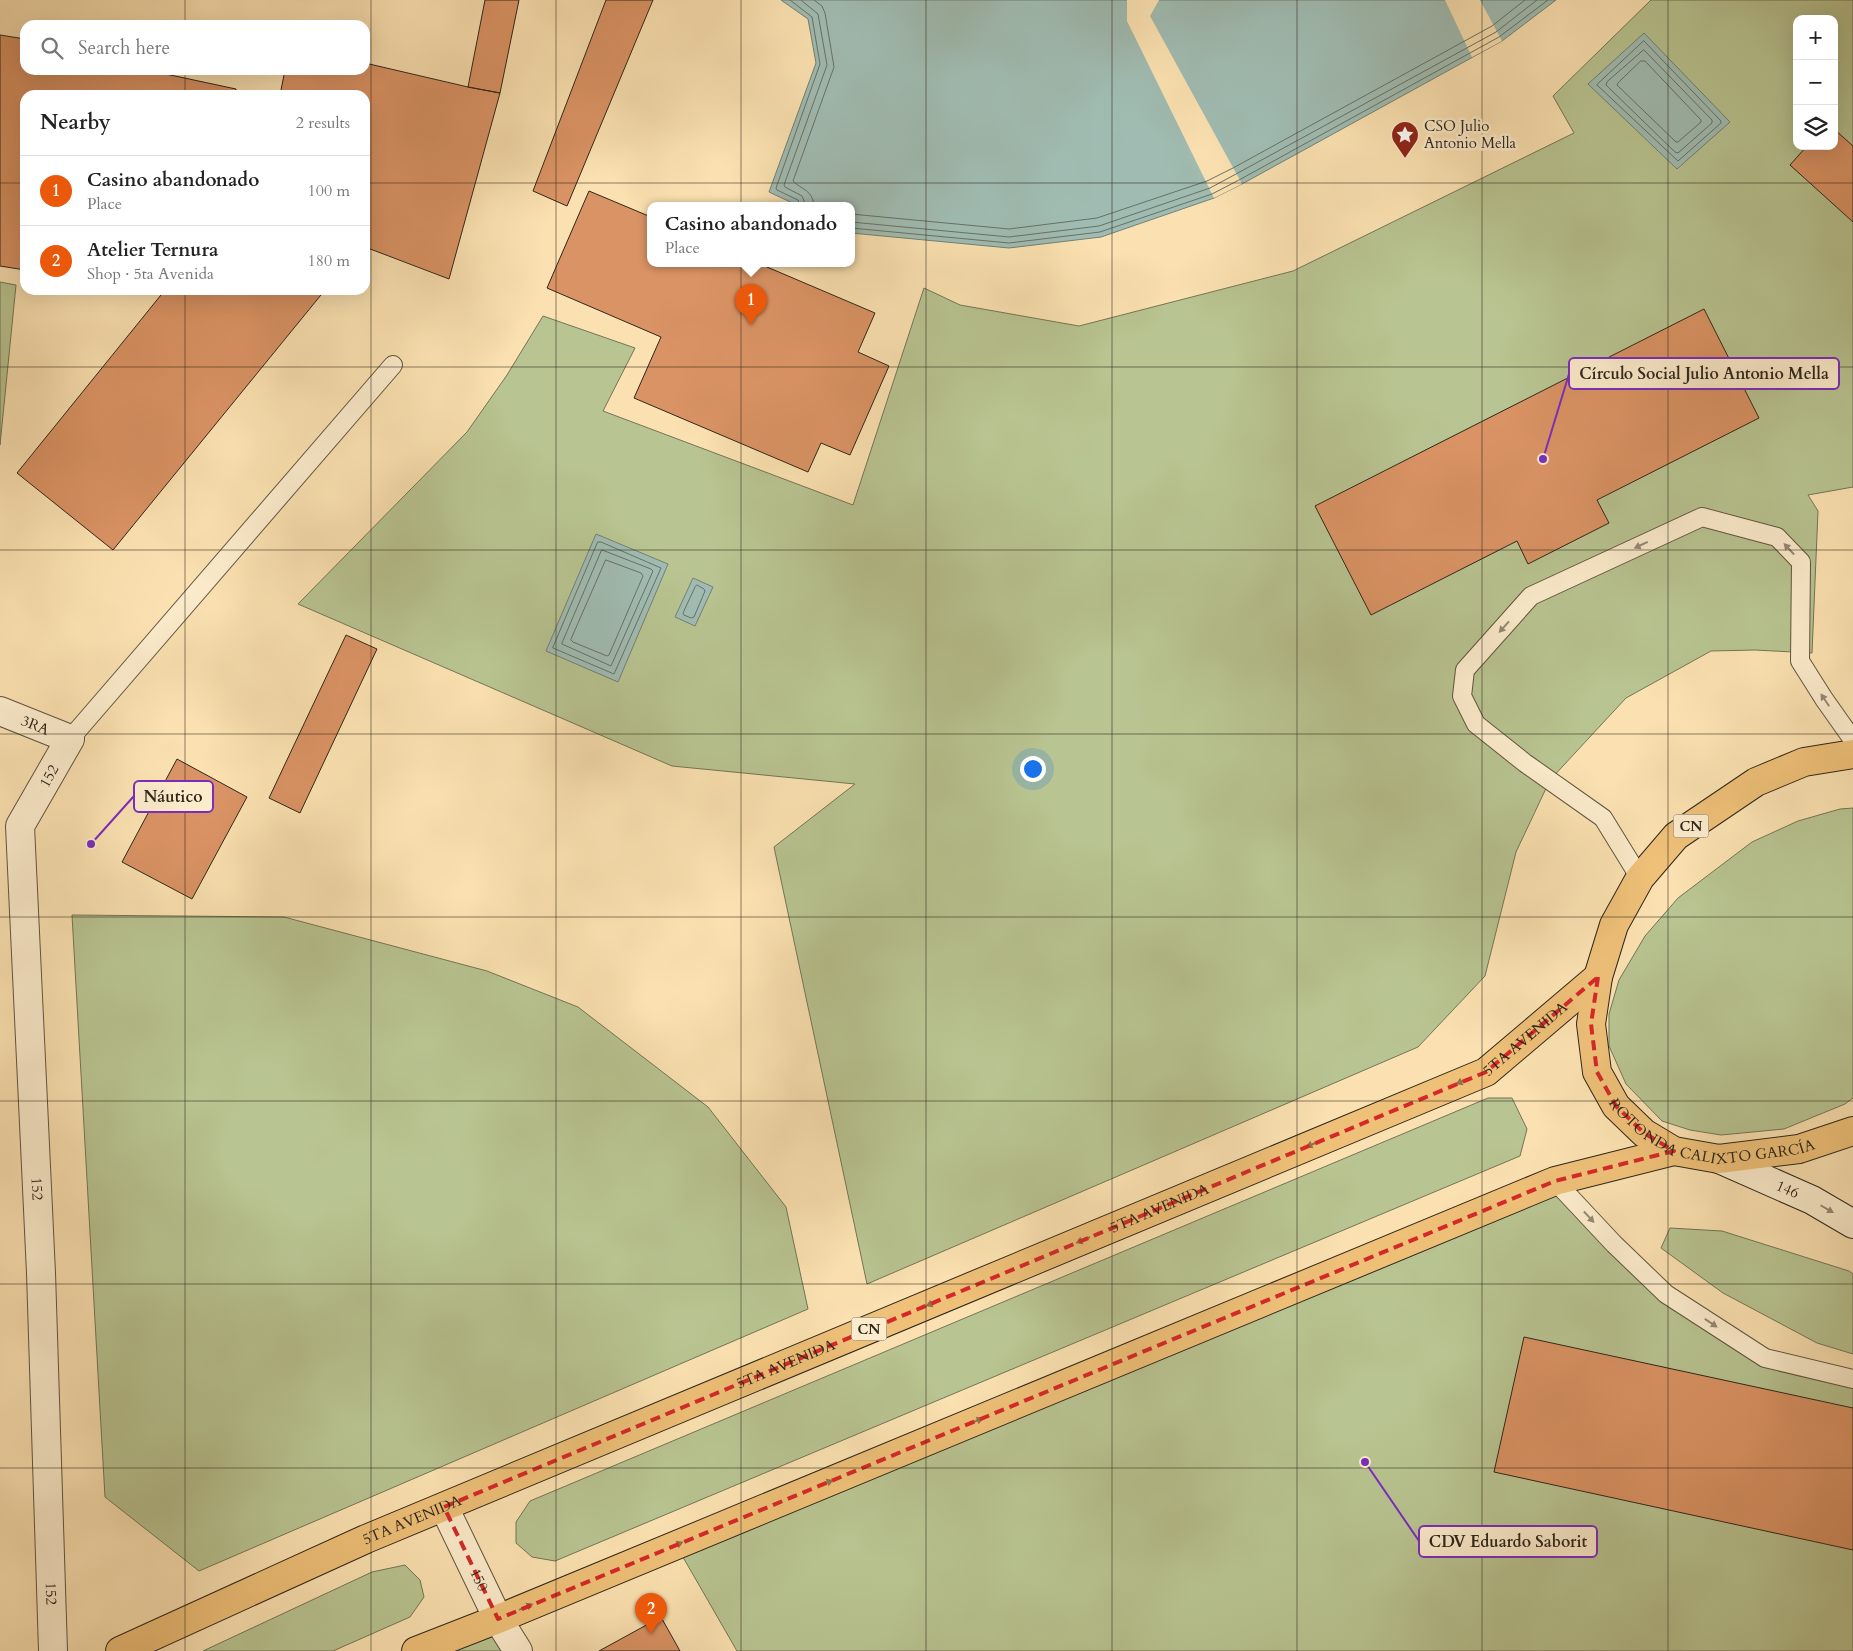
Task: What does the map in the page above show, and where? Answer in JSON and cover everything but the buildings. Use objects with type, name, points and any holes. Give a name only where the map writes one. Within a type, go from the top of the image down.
[{"type":"highway","name":"ROTONDA CALIXTO GARCÍA","points":[[1853,754],[1804,762],[1756,782],[1676,836],[1640,878],[1614,925],[1598,977],[1591,1024],[1597,1072],[1616,1106],[1644,1133],[1674,1150],[1719,1158],[1799,1149],[1853,1131]]},
{"type":"highway","name":"5TA AVENIDA","points":[[120,1651],[366,1539],[1486,1072],[1598,977]]},
{"type":"highway","name":"CN","points":[[416,1651],[498,1619],[1556,1181],[1674,1150]]},
{"type":"street","name":"3RA","points":[[0,711],[70,739]]},
{"type":"street","name":"152","points":[[54,1651],[41,1273],[20,826],[70,739]]},
{"type":"street","name":"146","points":[[1719,1158],[1812,1200],[1853,1224]]},
{"type":"street","name":"150","points":[[444,1507],[498,1619],[518,1651]]},
{"type":"lane","points":[[70,739],[393,364]]},
{"type":"lane","points":[[1640,878],[1603,818],[1526,763],[1476,724],[1462,696],[1465,670],[1531,596],[1702,517],[1777,536],[1801,562],[1800,661],[1853,740]]},
{"type":"lane","points":[[1556,1181],[1614,1244],[1666,1294],[1765,1358],[1853,1379]]},
{"type":"highlighted area","points":[[1598,977],[1591,1024],[1597,1072],[1616,1106],[1644,1133],[1674,1151],[1555,1181],[498,1619],[444,1507],[1486,1072]]},
{"type":"green space","points":[[1651,0],[1853,0],[1853,487],[1808,495],[1818,511],[1812,653],[1755,650],[1711,651],[1626,698],[1550,780],[1516,852],[1485,976],[1418,1047],[867,1284],[774,847],[855,784],[672,766],[298,604],[467,432],[507,375],[543,316],[635,348],[603,411],[853,505],[924,288],[960,305],[1079,326],[1293,271],[1574,133],[1553,96]]},
{"type":"green space","points":[[0,282],[16,285],[0,445]]},
{"type":"green space","points":[[1853,808],[1853,1098],[1845,1104],[1784,1129],[1721,1135],[1690,1130],[1662,1121],[1626,1084],[1609,1046],[1609,1014],[1619,980],[1645,936],[1678,898],[1752,842],[1798,821],[1840,809]]},
{"type":"green space","points":[[72,915],[284,917],[487,971],[578,1007],[708,1107],[786,1207],[808,1309],[199,1571],[105,1497]]},
{"type":"green space","points":[[1488,1098],[1512,1098],[1527,1129],[1520,1156],[555,1561],[532,1557],[516,1543],[516,1522],[530,1501]]},
{"type":"green space","points":[[1555,1181],[1614,1244],[1765,1358],[1853,1379],[1853,1651],[737,1651],[676,1545]]},
{"type":"green space","points":[[1670,1228],[1722,1231],[1849,1271],[1853,1274],[1853,1354],[1817,1343],[1723,1293],[1661,1248]]},
{"type":"green space","points":[[405,1565],[420,1580],[424,1597],[410,1617],[333,1651],[203,1651],[372,1572]]},
{"type":"green space","points":[[498,1619],[518,1651],[416,1651]]},
{"type":"water","points":[[781,0],[1556,0],[1502,41],[1214,198],[1101,237],[1009,248],[855,233],[855,202],[790,202],[769,192],[816,63],[808,19]]},
{"type":"water","points":[[1644,33],[1730,122],[1677,169],[1588,84]]},
{"type":"water","points":[[596,534],[668,564],[618,682],[546,651]]},
{"type":"water","points":[[693,578],[713,587],[695,626],[675,617]]},
{"type":"pier","points":[[1127,0],[1159,0],[1150,16],[1242,184],[1214,198],[1127,21]]},
{"type":"pier","points":[[1445,0],[1480,0],[1502,41],[1472,57]]},
{"type":"place","name":"CSO Julio Antonio Mella","points":[[1405,159]]},
{"type":"place","name":"Casino abandonado","points":[[751,325]]},
{"type":"place","name":"Círculo Social Julio Antonio Mella","points":[[1543,459]]},
{"type":"place","name":"Náutico","points":[[91,844]]},
{"type":"place","name":"CDV Eduardo Saborit","points":[[1365,1462]]},
{"type":"place","name":"Atelier Ternura","points":[[651,1634]]}]
